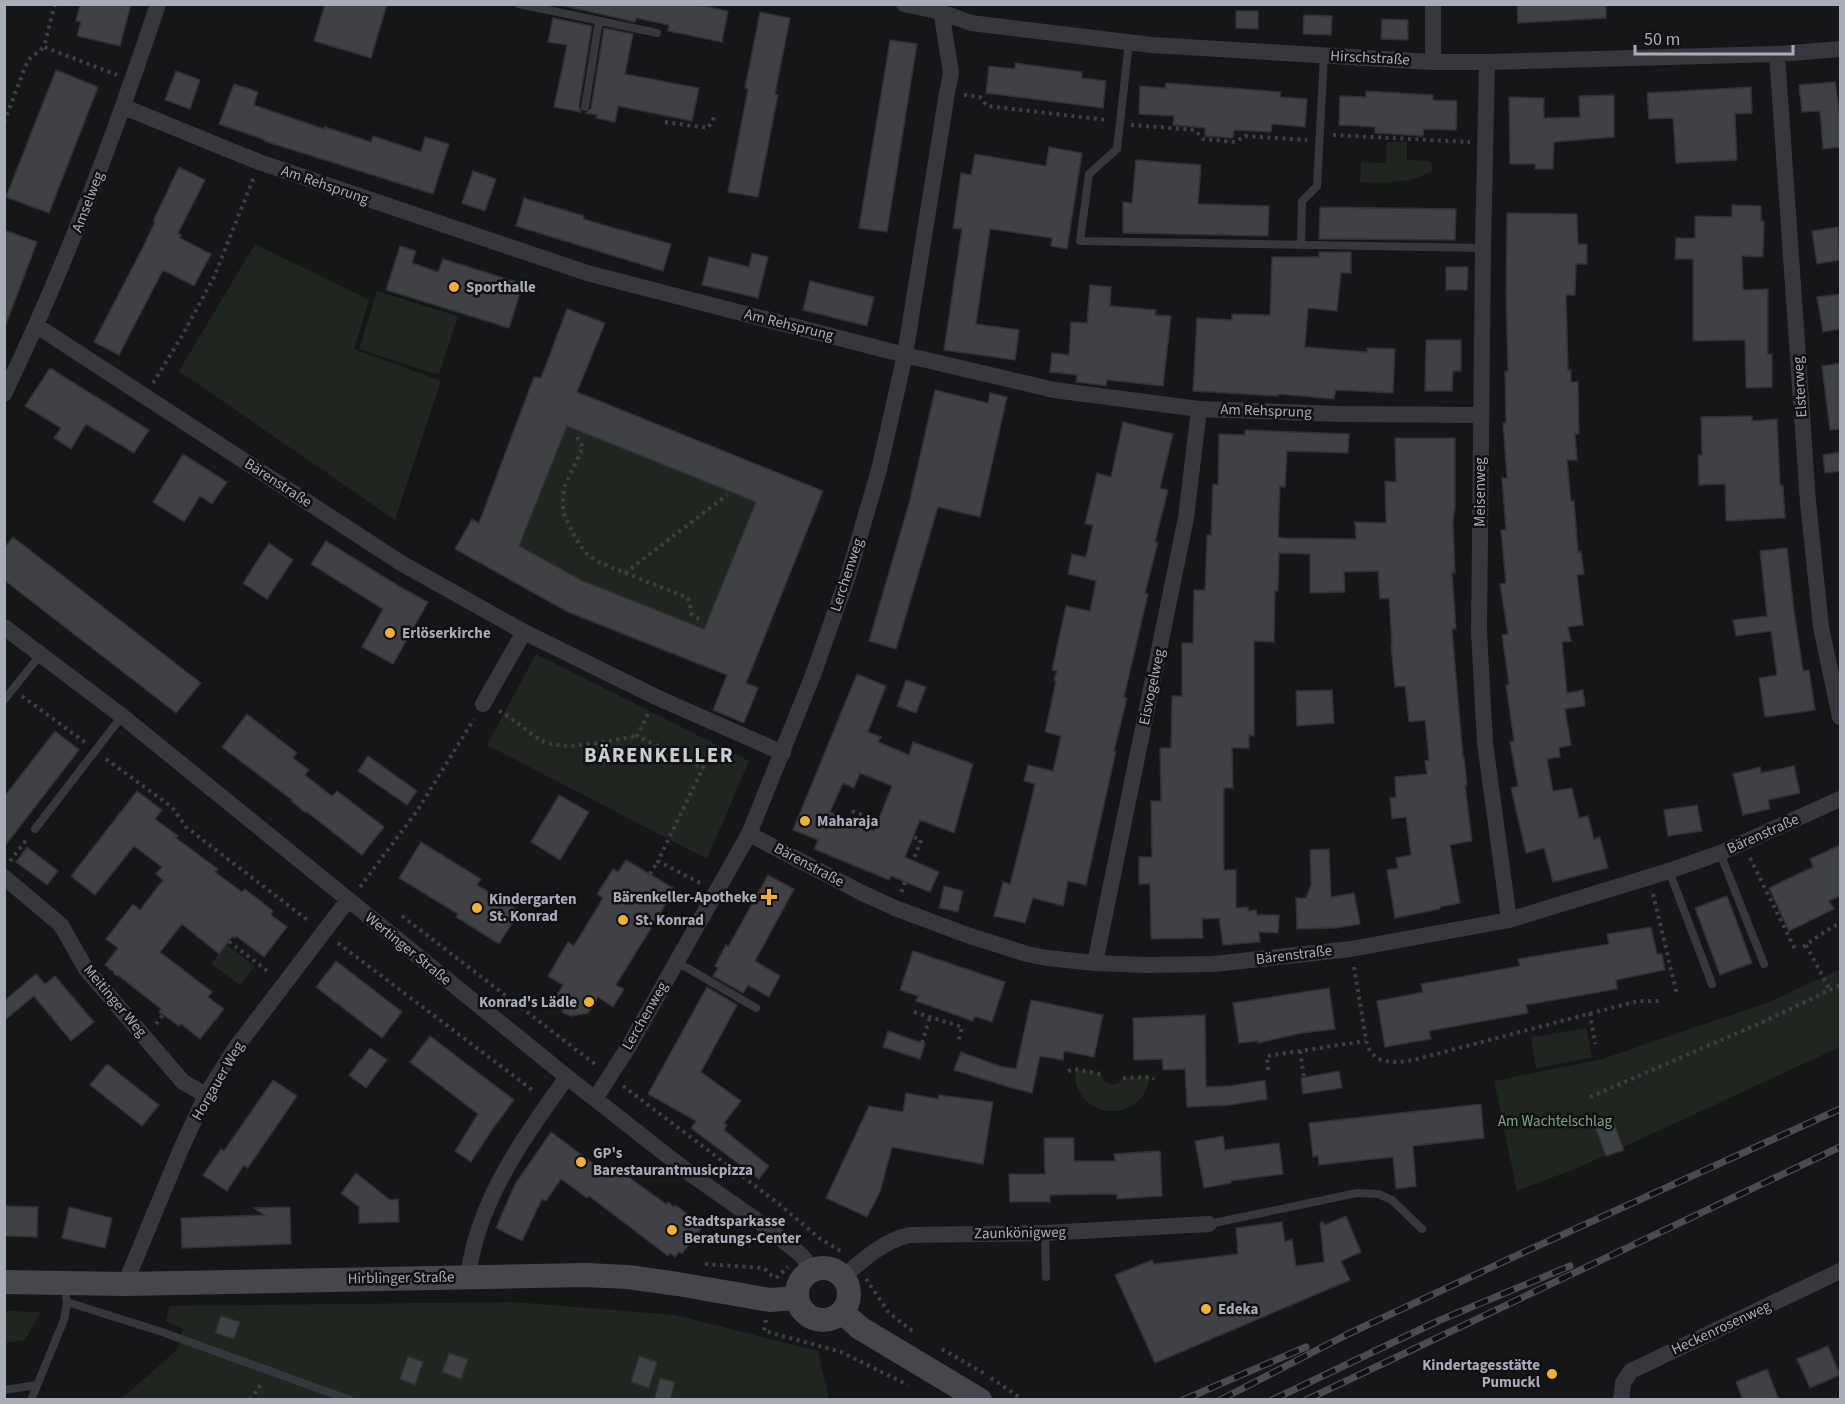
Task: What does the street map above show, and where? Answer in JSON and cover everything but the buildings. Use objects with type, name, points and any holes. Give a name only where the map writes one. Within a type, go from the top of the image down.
[{"type":"street","name":"Amselweg","points":[[4,394],[37,326],[124,107],[158,4]]},
{"type":"street","name":"Hirschstraße","points":[[904,4],[940,8],[971,23],[1129,42],[1433,62],[1777,54],[1840,49]]},
{"type":"street","points":[[1433,4],[1433,62]]},
{"type":"street","name":"Lerchenweg","points":[[595,1099],[677,962],[749,834],[813,675],[848,576],[879,470],[905,355],[951,73],[940,8]]},
{"type":"street","name":"Elsterweg","points":[[1777,54],[1808,502],[1821,627],[1840,717]]},
{"type":"street","name":"Meisenweg","points":[[1487,62],[1479,631],[1485,743],[1509,920]]},
{"type":"street","name":"Am Rehsprung","points":[[124,107],[260,162],[587,273],[905,355],[1054,390],[1199,409],[1340,414],[1481,415]]},
{"type":"street","name":"Bärenstraße","points":[[37,326],[401,562],[524,632],[656,697],[783,753]]},
{"type":"street","name":"Eisvogelweg","points":[[1095,963],[1186,518],[1199,409]]},
{"type":"street","name":"Wertinger Straße","points":[[4,627],[122,717],[567,1077],[693,1175],[769,1229],[801,1255],[813,1270]]},
{"type":"street","points":[[483,704],[524,632]]},
{"type":"street","name":"Bärenstraße","points":[[749,834],[895,908],[967,935],[1027,954],[1095,963],[1214,964],[1351,949],[1509,920],[1669,872],[1720,853],[1840,799]]},
{"type":"street","name":"Meitinger Weg","points":[[4,877],[61,925],[86,969],[183,1082],[206,1095]]},
{"type":"street","name":"Horgauer Weg","points":[[125,1284],[206,1095],[234,1050],[348,900]]},
{"type":"street","points":[[468,1276],[472,1248],[491,1195],[527,1134],[567,1077]]},
{"type":"street","name":"Zaunkönigweg","points":[[850,1271],[880,1246],[909,1234],[1045,1233],[1209,1224]]},
{"type":"street","points":[[822,1268],[850,1271],[849,1298],[842,1312],[830,1320],[812,1318],[804,1313],[796,1298],[800,1281],[806,1274],[822,1268]]},
{"type":"street","name":"Heckenrosenweg","points":[[1621,1400],[1623,1383],[1631,1371],[1840,1271]]},
{"type":"street","name":"Hirblinger Straße","points":[[4,1282],[65,1292],[125,1284],[585,1275],[628,1277],[770,1300],[796,1298]]},
{"type":"street","points":[[842,1312],[860,1328],[980,1400]]},
{"type":"lane","points":[[519,4],[657,33]]},
{"type":"lane","points":[[585,107],[599,21]]},
{"type":"lane","points":[[1129,42],[1117,149],[1089,174],[1080,241],[1483,248]]},
{"type":"lane","points":[[1301,245],[1302,201],[1317,186],[1324,55]]},
{"type":"lane","points":[[4,700],[41,654]]},
{"type":"lane","points":[[35,829],[122,717]]},
{"type":"lane","points":[[1720,853],[1764,964]]},
{"type":"lane","points":[[1669,872],[1712,984]]},
{"type":"lane","points":[[677,962],[756,1008]]},
{"type":"lane","points":[[1209,1224],[1357,1193],[1378,1194],[1392,1200],[1422,1229]]},
{"type":"lane","points":[[1045,1233],[1046,1277]]},
{"type":"lane","points":[[31,1400],[64,1320],[65,1292],[162,1332],[350,1400]]},
{"type":"lane","points":[[4,1390],[37,1385]]},
{"type":"path","points":[[4,122],[28,60],[44,47],[56,4]]},
{"type":"path","points":[[44,47],[133,81]]},
{"type":"path","points":[[665,122],[708,128],[715,116]]},
{"type":"path","points":[[1321,135],[1485,143]]},
{"type":"path","points":[[145,396],[182,336],[214,277],[260,162]]},
{"type":"path","points":[[577,437],[583,447],[564,488],[563,512],[576,539],[585,552],[598,562],[688,598],[692,615],[699,619]]},
{"type":"path","points":[[624,573],[727,495]]},
{"type":"path","points":[[13,690],[172,807],[186,827],[549,1102]]},
{"type":"path","points":[[637,736],[656,697]]},
{"type":"path","points":[[348,900],[362,885],[417,811],[483,704],[508,715],[542,742],[574,746],[637,736],[703,768]]},
{"type":"path","points":[[650,874],[723,726]]},
{"type":"path","points":[[852,811],[921,840],[895,908]]},
{"type":"path","points":[[4,868],[24,842]]},
{"type":"path","points":[[1743,843],[1796,951]]},
{"type":"path","points":[[658,861],[716,892]]},
{"type":"path","points":[[1650,877],[1677,996]]},
{"type":"path","points":[[183,899],[180,904],[284,984]]},
{"type":"path","points":[[399,914],[779,1203],[819,1238],[844,1252],[850,1271],[889,1313],[923,1339]]},
{"type":"path","points":[[1830,990],[1805,946],[1840,923]]},
{"type":"path","points":[[227,940],[231,935]]},
{"type":"path","points":[[1354,969],[1365,1041],[1370,1052],[1384,1062],[1413,1060],[1638,1001],[1661,1001]]},
{"type":"path","points":[[1590,1096],[1765,1021],[1840,985]]},
{"type":"path","points":[[914,1012],[962,1027],[958,1044]]},
{"type":"path","points":[[1590,1014],[1595,1044]]},
{"type":"path","points":[[922,1042],[930,1017]]},
{"type":"path","points":[[1268,1070],[1267,1056],[1365,1041]]},
{"type":"path","points":[[1300,1051],[1304,1077]]},
{"type":"path","points":[[1068,1071],[1075,1069],[1101,1074]]},
{"type":"path","points":[[1123,1078],[1150,1077],[1154,1079]]},
{"type":"path","points":[[770,1300],[764,1331],[841,1352],[898,1380]]},
{"type":"path","points":[[939,1347],[1023,1400]]},
{"type":"green space","points":[[1387,142],[1407,142],[1407,160],[1430,161],[1433,170],[1407,180],[1360,182],[1361,162],[1386,163]]},
{"type":"green space","points":[[255,244],[369,300],[354,349],[441,381],[395,520],[179,371]]},
{"type":"green space","points":[[377,291],[458,316],[439,375],[359,349]]},
{"type":"green space","points":[[567,426],[756,502],[704,629],[581,580],[519,546]]},
{"type":"green space","points":[[536,654],[749,761],[707,859],[487,745]]},
{"type":"green space","points":[[226,944],[255,966],[240,985],[211,964]]},
{"type":"green space","name":"Am Wachtelschlag","points":[[1840,969],[1840,1047],[1580,1167],[1517,1191],[1494,1081],[1599,1060],[1767,1003]]},
{"type":"green space","points":[[1586,1028],[1592,1057],[1536,1068],[1531,1037]]},
{"type":"green space","points":[[1075,1069],[1101,1074],[1105,1082],[1112,1084],[1123,1078],[1150,1077],[1144,1093],[1134,1104],[1122,1110],[1108,1111],[1095,1107],[1084,1099],[1077,1086]]},
{"type":"green space","points":[[514,1302],[675,1315],[818,1351],[829,1399],[120,1400],[178,1349],[183,1329],[166,1321],[169,1306]]},
{"type":"green space","points":[[5,1311],[41,1312],[25,1340],[5,1343]]},
{"type":"railway","points":[[1220,1400],[1348,1334],[1840,1109]]},
{"type":"railway","points":[[1306,1400],[1840,1147]]},
{"type":"railway","points":[[1272,1400],[1438,1321],[1570,1266]]},
{"type":"railway","points":[[1183,1400],[1306,1347]]},
{"type":"place","name":"Sporthalle","points":[[454,287]]},
{"type":"place","name":"Erlöserkirche","points":[[390,633]]},
{"type":"place","name":"Maharaja","points":[[805,821]]},
{"type":"place","name":"Bärenkeller-Apotheke","points":[[769,897]]},
{"type":"place","name":"Kindergarten St. Konrad","points":[[477,908]]},
{"type":"place","name":"St. Konrad","points":[[623,920]]},
{"type":"place","name":"Konrad's Lädle","points":[[589,1002]]},
{"type":"place","name":"GP's Barestaurantmusicpizza","points":[[581,1162]]},
{"type":"place","name":"Stadtsparkasse Beratungs-Center","points":[[672,1230]]},
{"type":"place","name":"Edeka","points":[[1206,1309]]},
{"type":"place","name":"Kindertagesstätte Pumuckl","points":[[1552,1374]]},
{"type":"district","name":"BÄRENKELLER","points":[[659,755]]}]
